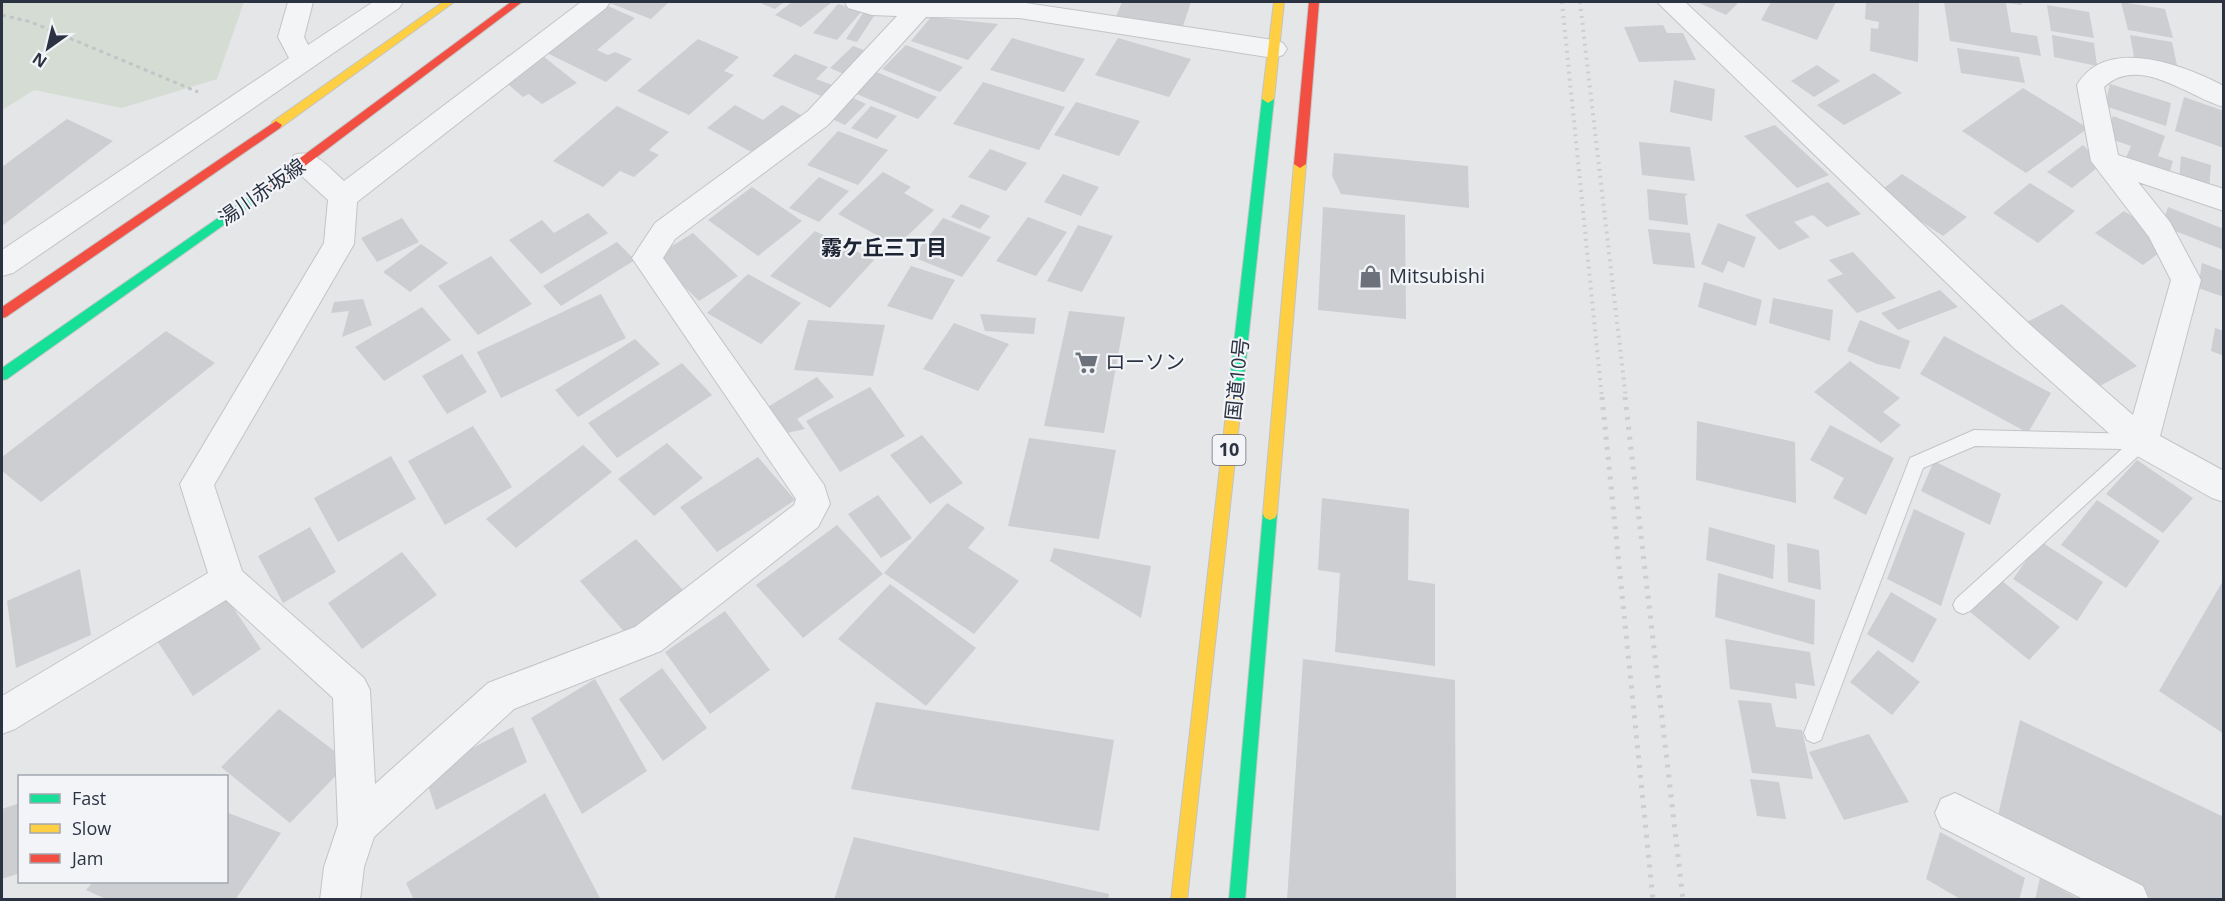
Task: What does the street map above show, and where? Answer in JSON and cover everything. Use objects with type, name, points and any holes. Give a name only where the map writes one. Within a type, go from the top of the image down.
[{"type":"main road","points":[[2,313],[276,125],[449,2]]},
{"type":"main road","name":"湯川赤坂線","points":[[2,375],[304,162],[517,2]]},
{"type":"main road","name":"国道10号","points":[[1179,900],[1279,2]]},
{"type":"main road","points":[[1237,900],[1314,2]]},
{"type":"street","points":[[300,2],[291,37],[303,60]]},
{"type":"street","points":[[2,265],[390,2]]},
{"type":"street","points":[[340,900],[344,867],[358,825],[351,690],[228,580],[196,484],[339,244],[343,197],[597,2]]},
{"type":"street","points":[[857,2],[872,7],[1018,10],[1274,49]]},
{"type":"street","points":[[1670,2],[2025,339],[2142,442],[2223,488]]},
{"type":"street","points":[[358,825],[501,696],[648,639],[806,516],[813,504],[812,495],[646,258],[665,231],[818,118],[918,8]]},
{"type":"street","points":[[2142,442],[2186,280],[2160,230],[2105,161],[2090,85],[2104,71],[2140,66],[2187,79],[2223,98]]},
{"type":"street","points":[[2105,161],[2223,200]]},
{"type":"street","points":[[304,162],[343,197]]},
{"type":"street","points":[[2,716],[228,580]]},
{"type":"street","points":[[1955,813],[2129,900]]},
{"type":"lane","points":[[1814,733],[1916,462],[1974,438],[2142,442]]},
{"type":"lane","points":[[1963,606],[2142,442]]},
{"type":"path","points":[[2,15],[31,22],[202,94]]},
{"type":"shaded area","points":[[2,2],[244,2],[217,79],[122,108],[34,90],[2,110]]},
{"type":"building","points":[[607,2],[669,2],[651,19]]},
{"type":"building","points":[[758,2],[784,2],[775,9]]},
{"type":"building","points":[[792,2],[832,2],[801,27],[775,15]]},
{"type":"building","points":[[1122,2],[1191,2],[1182,29],[1115,19]]},
{"type":"building","points":[[1697,2],[1739,2],[1726,15]]},
{"type":"building","points":[[1771,2],[1836,2],[1817,40],[1761,20]]},
{"type":"building","points":[[1866,2],[1919,3],[1918,62],[1870,51],[1871,28],[1878,29],[1879,22],[1865,19]]},
{"type":"building","points":[[1944,2],[2021,2],[2022,5],[2006,3],[2011,32],[2037,36],[2041,56],[1950,41]]},
{"type":"building","points":[[2121,2],[2165,9],[2173,38],[2128,30]]},
{"type":"building","points":[[601,3],[635,18],[597,50],[608,55],[615,52],[632,59],[606,82],[541,50]]},
{"type":"building","points":[[838,4],[862,11],[837,40],[813,33]]},
{"type":"building","points":[[2047,5],[2089,12],[2094,38],[2051,31]]},
{"type":"building","points":[[863,13],[874,16],[857,42],[846,39]]},
{"type":"building","points":[[931,17],[998,24],[968,60],[911,41]]},
{"type":"building","points":[[1663,25],[1667,33],[1683,33],[1696,60],[1639,62],[1624,27]]},
{"type":"building","points":[[2052,35],[2094,43],[2097,66],[2054,57]]},
{"type":"building","points":[[2130,35],[2172,42],[2178,70],[2135,62]]},
{"type":"building","points":[[1012,38],[1085,59],[1064,92],[990,70]]},
{"type":"building","points":[[1118,38],[1191,59],[1169,97],[1095,75]]},
{"type":"building","points":[[698,39],[739,57],[724,71],[734,75],[689,115],[637,91]]},
{"type":"building","points":[[906,45],[963,67],[940,92],[882,69]]},
{"type":"building","points":[[853,46],[869,52],[846,75],[830,68]]},
{"type":"building","points":[[1957,48],[2019,57],[2025,83],[1961,73]]},
{"type":"building","points":[[795,54],[828,67],[816,79],[832,85],[821,96],[772,76]]},
{"type":"building","points":[[544,57],[577,83],[542,104],[529,94],[523,97],[504,81]]},
{"type":"building","points":[[1817,65],[1840,81],[1814,97],[1791,81]]},
{"type":"building","points":[[874,71],[937,97],[918,119],[854,93]]},
{"type":"building","points":[[1874,73],[1902,93],[1844,125],[1817,105]]},
{"type":"building","points":[[1674,80],[1715,89],[1712,121],[1670,112]]},
{"type":"building","points":[[983,82],[1065,107],[1039,150],[953,124]]},
{"type":"building","points":[[2110,84],[2171,103],[2166,126],[2105,106]]},
{"type":"building","points":[[2023,88],[2088,128],[2026,173],[1962,131]]},
{"type":"building","points":[[851,97],[866,104],[845,125],[830,118]]},
{"type":"building","points":[[2184,97],[2224,111],[2224,148],[2175,131]]},
{"type":"building","points":[[1076,102],[1140,121],[1119,156],[1054,135]]},
{"type":"building","points":[[735,105],[763,120],[782,105],[803,116],[757,155],[707,128]]},
{"type":"building","points":[[617,106],[669,132],[649,150],[659,155],[634,177],[620,171],[603,187],[553,161]]},
{"type":"building","points":[[871,106],[897,116],[877,139],[851,128]]},
{"type":"building","points":[[2113,116],[2165,136],[2158,156],[2173,161],[2168,177],[2125,160],[2131,146],[2105,137]]},
{"type":"building","points":[[67,119],[113,141],[2,226],[2,167]]},
{"type":"building","points":[[1775,125],[1829,175],[1797,188],[1744,136]]},
{"type":"building","points":[[838,131],[888,150],[858,185],[807,165]]},
{"type":"building","points":[[1639,142],[1690,147],[1695,181],[1642,175]]},
{"type":"building","points":[[2083,145],[2102,164],[2072,188],[2047,172]]},
{"type":"building","points":[[990,149],[1027,163],[1006,191],[968,177]]},
{"type":"building","points":[[1334,153],[1468,166],[1469,208],[1341,194],[1332,176]]},
{"type":"building","points":[[2181,156],[2211,165],[2209,190],[2179,181]]},
{"type":"building","points":[[883,172],[911,187],[904,193],[934,210],[897,246],[838,214]]},
{"type":"building","points":[[1063,174],[1099,187],[1081,216],[1044,202]]},
{"type":"building","points":[[1902,174],[1967,217],[1943,236],[1878,193]]},
{"type":"building","points":[[819,177],[849,191],[819,222],[789,208]]},
{"type":"building","points":[[1828,182],[1861,214],[1827,227],[1813,215],[1794,222],[1810,237],[1779,250],[1745,215]]},
{"type":"building","points":[[2030,183],[2075,211],[2038,243],[1993,213]]},
{"type":"building","points":[[752,187],[802,221],[758,256],[708,220]]},
{"type":"building","points":[[1647,189],[1688,194],[1685,196],[1688,225],[1649,220]]},
{"type":"building","points":[[961,204],[990,216],[980,229],[951,217]]},
{"type":"building","points":[[1323,207],[1405,215],[1406,319],[1318,310]]},
{"type":"building","points":[[2168,207],[2224,229],[2224,250],[2162,226]]},
{"type":"building","points":[[2124,211],[2141,222],[2159,253],[2143,265],[2095,233]]},
{"type":"building","points":[[588,213],[608,233],[541,274],[509,240],[542,220],[554,233]]},
{"type":"building","points":[[1028,217],[1067,232],[1036,276],[996,261]]},
{"type":"building","points":[[402,218],[419,242],[377,262],[361,238]]},
{"type":"building","points":[[943,218],[991,237],[962,277],[913,257]]},
{"type":"building","points":[[1718,223],[1756,237],[1744,268],[1728,261],[1723,273],[1701,264]]},
{"type":"building","points":[[1078,225],[1113,236],[1082,292],[1047,281]]},
{"type":"building","points":[[1648,229],[1690,233],[1695,268],[1653,264]]},
{"type":"building","points":[[815,231],[874,260],[830,308],[770,276]]},
{"type":"building","points":[[693,233],[738,276],[699,301],[654,257]]},
{"type":"building","points":[[617,242],[635,260],[561,306],[543,286]]},
{"type":"building","points":[[421,244],[448,263],[410,292],[383,272]]},
{"type":"building","points":[[1853,252],[1896,298],[1857,313],[1827,280],[1843,274],[1829,260]]},
{"type":"building","points":[[491,256],[532,304],[478,335],[438,286]]},
{"type":"building","points":[[2202,263],[2224,271],[2224,297],[2198,288]]},
{"type":"building","points":[[911,266],[955,280],[932,320],[887,306]]},
{"type":"building","points":[[748,274],[801,303],[761,344],[707,313]]},
{"type":"building","points":[[1704,282],[1762,300],[1756,326],[1698,307]]},
{"type":"building","points":[[1940,290],[1958,307],[1898,330],[1881,313]]},
{"type":"building","points":[[601,294],[626,338],[501,398],[477,352]]},
{"type":"building","points":[[1773,298],[1833,310],[1830,341],[1769,323]]},
{"type":"building","points":[[363,299],[372,325],[342,337],[349,311],[331,313],[334,302]]},
{"type":"building","points":[[2062,304],[2137,366],[2096,388],[2023,324]]},
{"type":"building","points":[[422,307],[451,340],[384,381],[355,347]]},
{"type":"building","points":[[1069,311],[1125,317],[1104,433],[1044,426]]},
{"type":"building","points":[[980,314],[1036,318],[1034,334],[985,331]]},
{"type":"building","points":[[808,320],[885,325],[873,376],[794,370]]},
{"type":"building","points":[[1860,320],[1910,341],[1900,369],[1877,364],[1847,351]]},
{"type":"building","points":[[954,323],[1009,344],[978,391],[923,369]]},
{"type":"building","points":[[2215,328],[2224,331],[2224,356],[2211,351]]},
{"type":"building","points":[[166,331],[215,363],[41,502],[2,471],[2,457]]},
{"type":"building","points":[[1944,336],[2051,393],[2028,433],[1920,374]]},
{"type":"building","points":[[635,339],[660,364],[578,417],[555,390]]},
{"type":"building","points":[[462,354],[487,392],[447,414],[422,376]]},
{"type":"building","points":[[1850,361],[1900,398],[1883,412],[1901,425],[1881,443],[1814,392]]},
{"type":"building","points":[[682,363],[712,395],[617,458],[588,423]]},
{"type":"building","points":[[817,377],[834,397],[797,419],[805,429],[787,433],[766,408]]},
{"type":"building","points":[[870,387],[905,436],[840,472],[806,421]]},
{"type":"building","points":[[1697,421],[1795,442],[1796,503],[1696,480]]},
{"type":"building","points":[[1830,425],[1894,458],[1866,515],[1833,498],[1844,478],[1810,460]]},
{"type":"building","points":[[473,426],[512,487],[445,525],[408,461]]},
{"type":"building","points":[[922,435],[963,483],[930,504],[890,455]]},
{"type":"building","points":[[1029,438],[1116,450],[1099,539],[1008,526]]},
{"type":"building","points":[[667,443],[703,478],[654,516],[618,479]]},
{"type":"building","points":[[583,445],[612,472],[516,548],[486,519]]},
{"type":"building","points":[[391,456],[416,499],[338,542],[314,498]]},
{"type":"building","points":[[758,457],[795,500],[717,552],[680,507]]},
{"type":"building","points":[[2137,460],[2193,498],[2163,533],[2106,494]]},
{"type":"building","points":[[1934,461],[2001,494],[1990,525],[1921,491]]},
{"type":"building","points":[[878,495],[912,538],[881,558],[848,514]]},
{"type":"building","points":[[1322,498],[1409,509],[1408,580],[1435,584],[1435,666],[1335,652],[1340,573],[1318,570]]},
{"type":"building","points":[[2097,500],[2160,541],[2126,588],[2061,545]]},
{"type":"building","points":[[947,503],[985,528],[968,548],[1019,581],[974,634],[884,573]]},
{"type":"building","points":[[1914,509],[1965,533],[1941,606],[1887,579]]},
{"type":"building","points":[[837,525],[883,574],[803,638],[756,585]]},
{"type":"building","points":[[310,527],[336,572],[283,603],[258,556]]},
{"type":"building","points":[[1709,527],[1775,545],[1773,579],[1706,560]]},
{"type":"building","points":[[636,539],[683,590],[626,634],[580,581]]},
{"type":"building","points":[[2040,541],[2103,582],[2077,621],[2013,579]]},
{"type":"building","points":[[1787,543],[1819,550],[1821,590],[1788,582]]},
{"type":"building","points":[[1054,548],[1151,566],[1141,618],[1050,561]]},
{"type":"building","points":[[402,552],[437,595],[362,649],[328,603]]},
{"type":"building","points":[[80,569],[91,635],[16,668],[7,601]]},
{"type":"building","points":[[1718,573],[1815,600],[1814,645],[1715,617]]},
{"type":"building","points":[[2224,579],[2224,734],[2159,691]]},
{"type":"building","points":[[2002,581],[2060,627],[2029,660],[1970,612]]},
{"type":"building","points":[[890,584],[976,648],[926,706],[838,639]]},
{"type":"building","points":[[1891,592],[1937,619],[1913,663],[1867,634]]},
{"type":"building","points":[[224,594],[261,649],[193,696],[156,639]]},
{"type":"building","points":[[725,611],[770,670],[710,714],[665,652]]},
{"type":"building","points":[[1725,639],[1810,652],[1815,686],[1795,683],[1797,699],[1730,689]]},
{"type":"building","points":[[1878,650],[1920,682],[1892,715],[1850,682]]},
{"type":"building","points":[[1303,659],[1455,680],[1456,900],[1287,900]]},
{"type":"building","points":[[662,668],[707,728],[663,761],[619,699]]},
{"type":"building","points":[[595,679],[647,771],[582,814],[531,718]]},
{"type":"building","points":[[1738,700],[1771,703],[1776,727],[1802,730],[1813,779],[1752,773]]},
{"type":"building","points":[[876,702],[1114,740],[1099,831],[851,789]]},
{"type":"building","points":[[279,709],[349,762],[290,823],[221,767]]},
{"type":"building","points":[[2020,720],[2224,817],[2224,900],[2155,900],[1997,820]]},
{"type":"building","points":[[513,727],[527,762],[436,810],[424,773]]},
{"type":"building","points":[[1869,734],[1909,802],[1844,820],[1809,752]]},
{"type":"building","points":[[1750,779],[1779,782],[1786,819],[1757,816]]},
{"type":"building","points":[[545,793],[601,900],[414,900],[406,883]]},
{"type":"building","points":[[18,804],[18,874],[2,879],[2,809]]},
{"type":"building","points":[[228,813],[281,833],[235,900],[108,900],[86,890],[92,883],[228,883]]},
{"type":"building","points":[[1940,832],[2025,878],[2019,900],[1962,900],[1926,879]]},
{"type":"building","points":[[854,837],[1109,894],[1108,900],[834,900]]},
{"type":"building","points":[[2040,878],[2081,900],[2035,900]]},
{"type":"railway","points":[[1562,2],[1602,399]]},
{"type":"railway","points":[[1580,2],[1626,399]]},
{"type":"railway","points":[[1602,397],[1653,900]]},
{"type":"railway","points":[[1625,397],[1683,900]]},
{"type":"traffic: fast","points":[[1236,387],[1268,99]]},
{"type":"traffic: fast","points":[[2,375],[273,184]]},
{"type":"traffic: fast","points":[[1237,900],[1270,514]]},
{"type":"traffic: slow","points":[[276,125],[449,2]]},
{"type":"traffic: slow","points":[[1268,99],[1279,2]]},
{"type":"traffic: slow","points":[[1270,514],[1300,164]]},
{"type":"traffic: slow","points":[[1179,900],[1236,387]]},
{"type":"traffic: jam","points":[[273,184],[517,2]]},
{"type":"traffic: jam","points":[[1300,164],[1314,2]]},
{"type":"traffic: jam","points":[[2,313],[276,125]]},
{"type":"place","name":"Mitsubishi","points":[[1371,276]]},
{"type":"place","name":"ローソン","points":[[1087,362]]},
{"type":"district","name":"霧ケ丘三丁目","points":[[884,248]]}]
